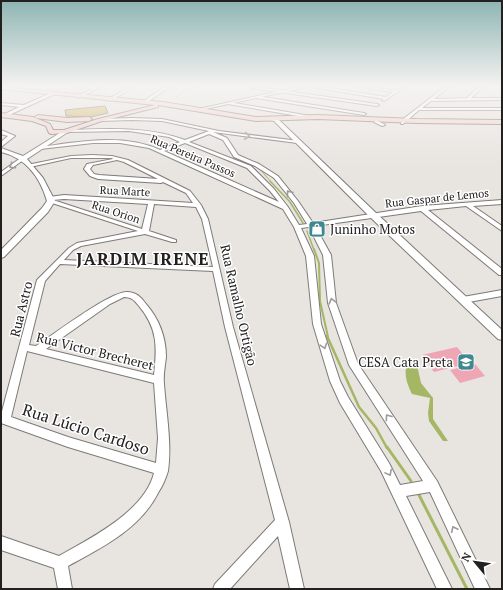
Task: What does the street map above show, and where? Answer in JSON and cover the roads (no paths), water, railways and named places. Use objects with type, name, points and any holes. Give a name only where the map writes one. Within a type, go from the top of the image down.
[{"type":"main road","points":[[3,114],[36,120],[48,125],[51,132],[67,132],[78,123],[116,114]]},
{"type":"main road","points":[[3,114],[67,120],[78,123],[100,120],[119,114]]},
{"type":"main road","points":[[225,114],[275,122],[302,117],[357,118],[403,122]]},
{"type":"main road","points":[[357,118],[375,121],[403,122],[502,122]]},
{"type":"main road","points":[[48,125],[54,122],[67,120]]},
{"type":"street","points":[[284,114],[302,117]]},
{"type":"street","points":[[357,118],[364,114]]},
{"type":"street","points":[[403,122],[413,114]]},
{"type":"street","points":[[100,120],[162,120],[212,132],[297,142]]},
{"type":"street","points":[[375,121],[383,125]]},
{"type":"street","points":[[275,122],[502,336]]},
{"type":"street","points":[[275,122],[287,132]]},
{"type":"street","points":[[1,174],[27,162],[40,148],[67,132],[141,131],[166,135],[188,142],[249,167],[278,198],[286,208],[297,227],[310,256],[317,324],[335,381],[344,400],[398,491],[445,589]]},
{"type":"street","points":[[1,132],[12,136],[1,144]]},
{"type":"street","points":[[48,142],[51,132]]},
{"type":"street","points":[[160,151],[212,132]]},
{"type":"street","points":[[212,132],[225,139],[236,156],[257,165],[276,178],[296,202],[311,225],[327,255],[332,304],[354,365],[433,485],[483,589]]},
{"type":"street","name":"Rua Pereira Passos","points":[[40,148],[80,143],[120,142],[140,144],[160,151],[286,208]]},
{"type":"street","points":[[1,150],[27,162],[51,200],[45,210],[1,255]]},
{"type":"street","name":"Rua Ramalho Ortigão","points":[[27,162],[84,156],[104,156],[119,159],[188,192],[198,205],[205,219],[230,327],[282,522],[297,589]]},
{"type":"street","points":[[119,159],[92,164],[89,165],[87,169],[92,175],[98,177],[164,181]]},
{"type":"street","points":[[258,176],[270,173]]},
{"type":"street","name":"Rua Marte","points":[[51,200],[64,197],[198,205]]},
{"type":"street","points":[[269,200],[275,200],[278,198]]},
{"type":"street","name":"Rua Orion","points":[[51,200],[174,241]]},
{"type":"street","name":"Rua Gaspar de Lemos","points":[[297,227],[422,208],[466,204],[484,200],[502,202]]},
{"type":"street","points":[[145,232],[151,202]]},
{"type":"street","points":[[466,204],[502,229]]},
{"type":"street","points":[[422,208],[502,273]]},
{"type":"street","name":"Rua Astro","points":[[3,420],[25,347],[41,280],[71,249],[79,244],[145,232]]},
{"type":"street","points":[[58,262],[216,269]]},
{"type":"street","points":[[463,300],[502,294]]},
{"type":"street","points":[[1,543],[60,563],[103,539],[135,514],[145,503],[155,487],[162,470],[163,453],[159,380],[161,354],[159,331],[151,314],[135,297],[130,295],[118,296],[107,302],[38,350]]},
{"type":"street","name":"Rua Victor Brecheret","points":[[25,347],[159,380]]},
{"type":"street","name":"Rua Lúcio Cardoso","points":[[3,420],[68,442],[162,470]]},
{"type":"street","points":[[398,491],[433,485]]},
{"type":"street","points":[[220,589],[282,522]]},
{"type":"street","points":[[60,563],[65,589]]},
{"type":"waterway","points":[[233,156],[236,160],[246,162]]},
{"type":"waterway","points":[[259,168],[271,182]]},
{"type":"waterway","points":[[270,181],[290,202],[303,223]]},
{"type":"waterway","points":[[307,231],[314,250]]},
{"type":"waterway","points":[[314,249],[319,263],[320,301],[328,337]]},
{"type":"waterway","points":[[327,336],[359,407],[376,428],[387,448]]},
{"type":"waterway","points":[[387,447],[411,481]]},
{"type":"waterway","points":[[418,493],[467,589]]},
{"type":"place","name":"Juninho Motos","points":[[317,229]]},
{"type":"place","name":"CESA Cata Preta","points":[[466,362]]},
{"type":"district","name":"JARDIM IRENE","points":[[143,258]]}]
